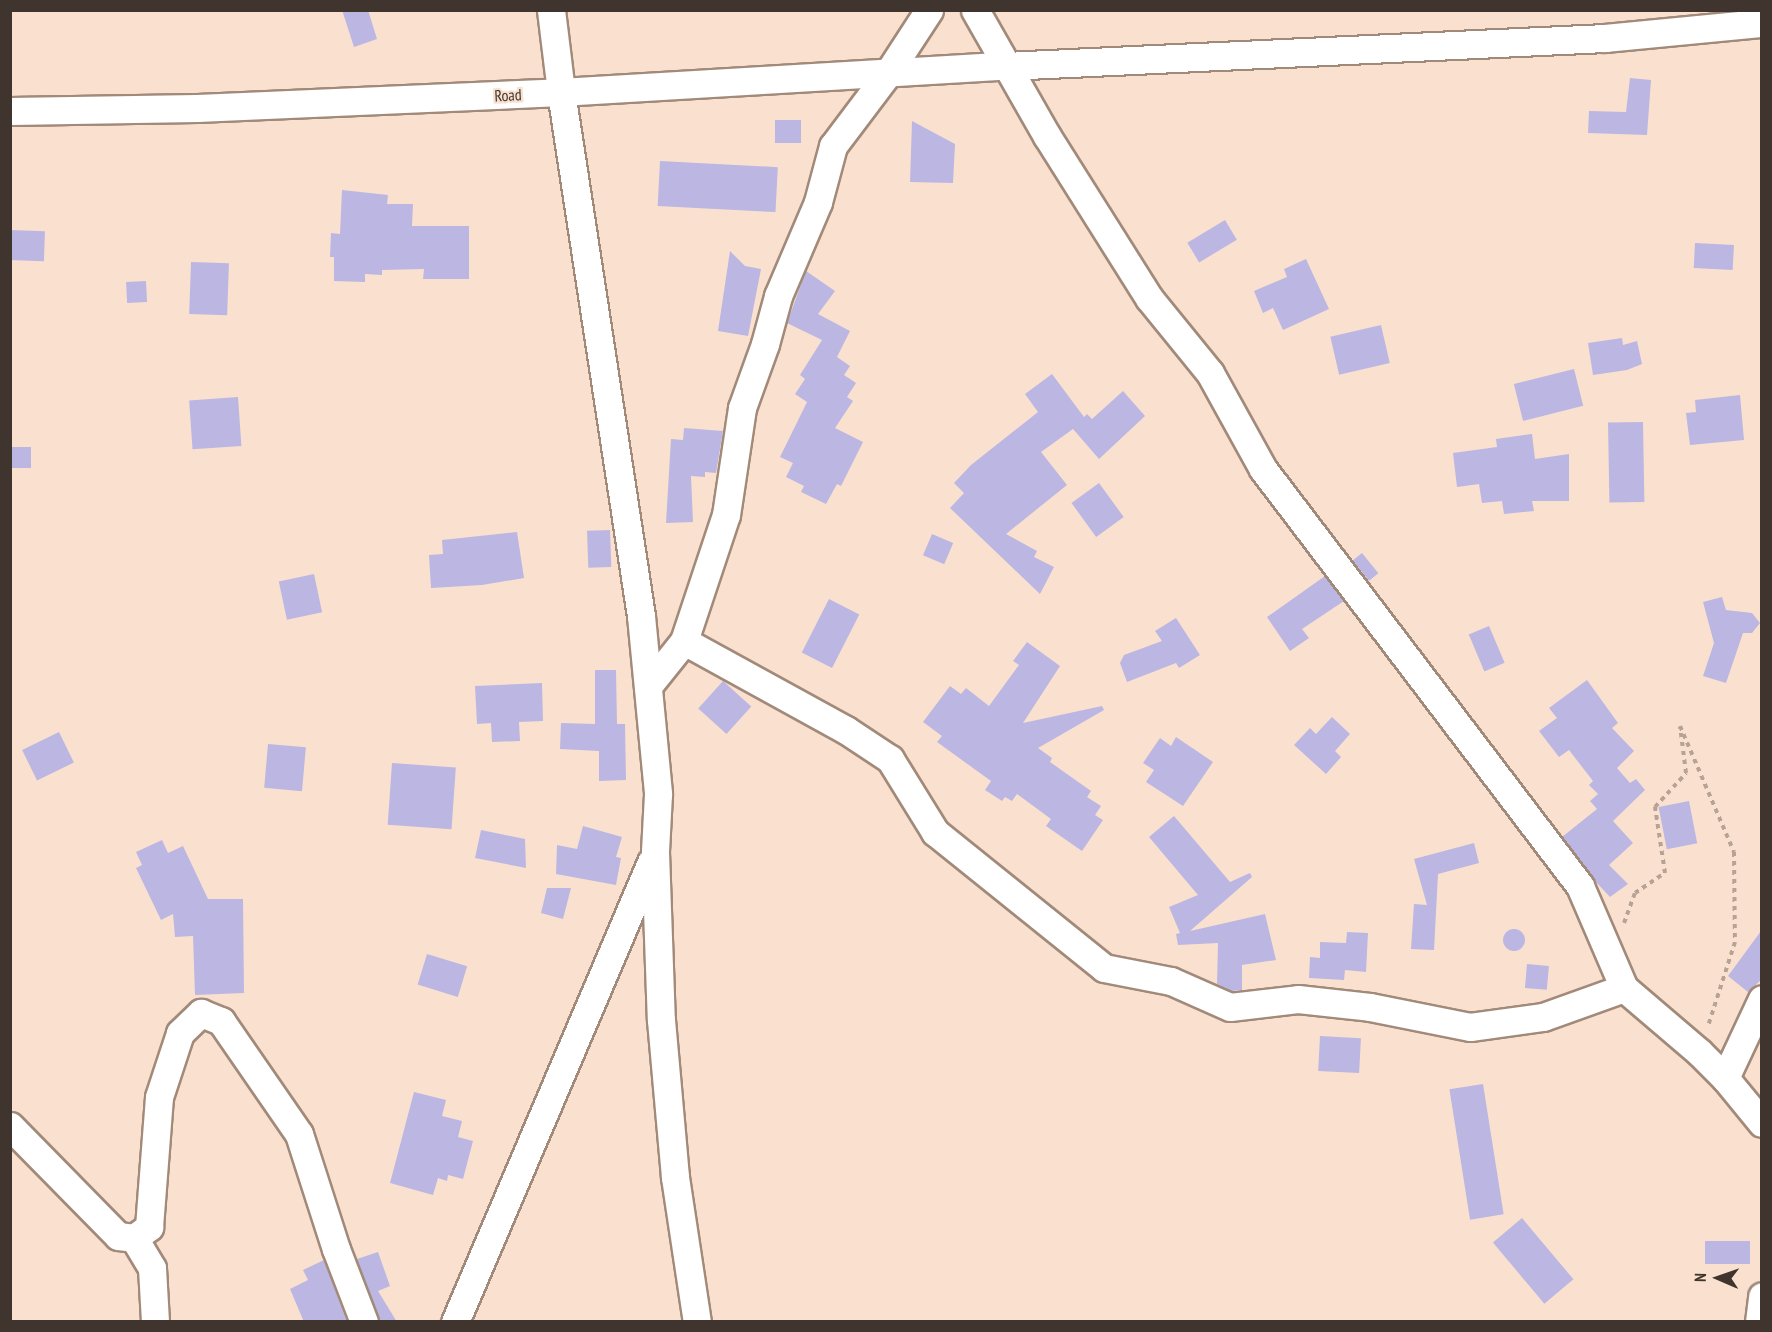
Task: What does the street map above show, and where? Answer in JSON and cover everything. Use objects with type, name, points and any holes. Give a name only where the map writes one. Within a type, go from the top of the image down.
[{"type":"street","points":[[551,10],[561,92],[641,616],[658,794],[655,852],[662,1031],[675,1177],[697,1322]]},
{"type":"street","points":[[648,686],[684,641],[726,515],[742,408],[765,344],[778,296],[814,211],[834,146],[888,73],[929,10]]},
{"type":"street","points":[[975,10],[1005,66],[1149,297],[1210,373],[1263,469],[1580,886],[1624,988],[1700,1052],[1725,1078],[1761,1124]]},
{"type":"street","name":"Road","points":[[10,111],[197,108],[561,92],[1005,66],[1605,38],[1761,23]]},
{"type":"street","points":[[684,641],[846,730],[890,759],[935,832],[1104,968],[1171,981],[1230,1007],[1299,999],[1370,1006],[1470,1027],[1543,1017],[1624,988]]},
{"type":"street","points":[[455,1322],[655,852]]},
{"type":"street","points":[[1725,1078],[1761,999]]},
{"type":"street","points":[[10,1126],[118,1236],[134,1238],[149,1227],[159,1097],[180,1033],[201,1013],[221,1022],[299,1134],[336,1250],[364,1322]]},
{"type":"street","points":[[134,1238],[152,1268],[155,1322]]},
{"type":"street","points":[[1760,1322],[1761,1296]]},
{"type":"path","points":[[1611,959],[1635,893],[1665,873],[1655,807],[1686,773],[1680,726],[1734,852],[1735,942],[1700,1052]]},
{"type":"building","points":[[342,10],[368,10],[377,39],[354,47]]},
{"type":"building","points":[[1630,78],[1651,80],[1647,135],[1588,133],[1589,111],[1626,112]]},
{"type":"building","points":[[775,120],[801,120],[801,143],[775,143]]},
{"type":"building","points":[[912,121],[955,144],[953,183],[910,182]]},
{"type":"building","points":[[660,161],[778,167],[775,212],[658,206]]},
{"type":"building","points":[[342,190],[388,195],[387,204],[413,204],[412,226],[469,226],[469,279],[423,279],[424,269],[382,270],[382,275],[365,274],[365,282],[334,281],[334,257],[330,257],[331,233],[340,234]]},
{"type":"building","points":[[1225,220],[1237,240],[1199,262],[1187,243]]},
{"type":"building","points":[[10,230],[45,231],[44,261],[10,260]]},
{"type":"building","points":[[1695,243],[1734,245],[1733,270],[1694,268]]},
{"type":"building","points":[[730,251],[745,266],[761,269],[748,336],[718,331]]},
{"type":"building","points":[[1306,259],[1329,309],[1283,330],[1273,308],[1263,313],[1254,291],[1287,277],[1284,269]]},
{"type":"building","points":[[191,262],[229,263],[227,315],[189,314]]},
{"type":"building","points":[[806,271],[835,291],[818,314],[850,331],[837,357],[850,366],[844,375],[856,383],[847,397],[853,401],[835,428],[863,442],[841,486],[837,484],[826,504],[801,492],[804,486],[786,477],[793,463],[780,457],[807,402],[795,394],[805,379],[800,375],[822,340],[787,323]]},
{"type":"building","points":[[146,281],[147,302],[127,303],[126,282]]},
{"type":"building","points":[[1381,325],[1390,363],[1339,375],[1330,337]]},
{"type":"building","points":[[1622,338],[1623,345],[1637,341],[1642,364],[1627,370],[1593,375],[1588,343]]},
{"type":"building","points":[[1574,369],[1583,406],[1523,421],[1514,384]]},
{"type":"building","points":[[1052,374],[1084,417],[1087,414],[1092,419],[1123,391],[1145,416],[1099,459],[1073,429],[1041,452],[1067,485],[1006,534],[1037,551],[1034,557],[1054,567],[1040,594],[950,508],[964,493],[954,483],[971,465],[1038,412],[1025,394]]},
{"type":"building","points":[[1740,395],[1744,440],[1690,445],[1686,413],[1696,412],[1695,400]]},
{"type":"building","points":[[238,397],[241,446],[193,449],[189,400]]},
{"type":"building","points":[[1643,422],[1644,502],[1609,503],[1608,423]]},
{"type":"building","points":[[684,428],[723,431],[716,473],[705,472],[705,477],[691,476],[693,522],[666,523],[671,439],[683,440]]},
{"type":"building","points":[[1532,434],[1535,459],[1569,454],[1569,501],[1532,501],[1534,511],[1504,514],[1502,501],[1482,503],[1479,484],[1457,487],[1453,453],[1497,447],[1496,439]]},
{"type":"building","points":[[10,447],[31,447],[31,468],[10,468]]},
{"type":"building","points":[[1099,483],[1124,517],[1096,537],[1071,503]]},
{"type":"building","points":[[610,530],[611,567],[588,568],[587,531]]},
{"type":"building","points":[[517,532],[524,578],[482,585],[431,588],[429,555],[443,554],[442,540]]},
{"type":"building","points":[[932,534],[953,543],[944,564],[923,555]]},
{"type":"building","points":[[1362,553],[1378,573],[1369,581],[1353,561]]},
{"type":"building","points":[[314,574],[322,612],[287,620],[279,581]]},
{"type":"building","points":[[1325,576],[1344,601],[1302,629],[1309,638],[1290,651],[1267,617]]},
{"type":"building","points":[[1722,597],[1726,610],[1752,613],[1760,623],[1752,633],[1743,633],[1726,683],[1703,676],[1714,643],[1703,602]]},
{"type":"building","points":[[829,599],[859,614],[832,668],[802,652]]},
{"type":"building","points":[[1176,618],[1200,655],[1179,668],[1176,663],[1127,682],[1120,663],[1124,655],[1162,641],[1155,631]]},
{"type":"building","points":[[1489,626],[1505,663],[1484,671],[1469,635]]},
{"type":"building","points":[[1027,642],[1060,666],[1023,723],[1102,706],[1104,710],[1038,748],[1052,758],[1050,762],[1091,791],[1087,797],[1101,806],[1095,815],[1103,820],[1082,851],[1046,826],[1051,819],[1017,794],[1012,801],[1005,797],[1002,801],[985,790],[991,781],[937,742],[942,736],[923,722],[950,686],[961,694],[966,688],[989,706],[1019,665],[1013,661]]},
{"type":"building","points":[[595,670],[616,670],[617,724],[625,724],[626,780],[599,781],[599,751],[560,749],[561,723],[595,724]]},
{"type":"building","points":[[1587,680],[1618,723],[1612,728],[1634,751],[1617,768],[1630,783],[1636,779],[1645,790],[1613,821],[1633,843],[1609,865],[1628,884],[1610,897],[1562,837],[1597,809],[1590,801],[1598,794],[1589,785],[1593,781],[1569,750],[1559,757],[1539,731],[1557,718],[1549,708]]},
{"type":"building","points":[[723,681],[751,706],[726,734],[698,708]]},
{"type":"building","points":[[542,683],[543,721],[519,722],[520,741],[492,742],[491,723],[477,724],[475,686]]},
{"type":"building","points":[[1332,717],[1350,734],[1335,751],[1341,757],[1326,774],[1294,745],[1310,728],[1316,734]]},
{"type":"building","points":[[59,732],[74,763],[37,781],[22,750]]},
{"type":"building","points":[[1176,737],[1213,762],[1183,806],[1146,782],[1154,770],[1143,763],[1160,738],[1171,746]]},
{"type":"building","points":[[268,744],[306,747],[302,791],[264,788]]},
{"type":"building","points":[[392,763],[456,767],[452,829],[388,825]]},
{"type":"building","points":[[1689,801],[1697,843],[1667,849],[1659,807]]},
{"type":"building","points":[[1174,816],[1230,882],[1250,873],[1252,877],[1190,931],[1265,914],[1276,960],[1242,965],[1242,990],[1232,991],[1217,984],[1218,943],[1178,945],[1176,934],[1180,933],[1169,907],[1198,895],[1149,837]]},
{"type":"building","points":[[583,826],[622,837],[616,857],[621,858],[616,885],[556,874],[557,845],[577,849]]},
{"type":"building","points":[[481,830],[525,839],[526,868],[475,858]]},
{"type":"building","points":[[162,840],[168,853],[183,846],[208,899],[243,899],[244,993],[195,995],[193,936],[175,937],[173,914],[161,920],[136,868],[142,865],[136,852]]},
{"type":"building","points":[[1474,843],[1479,863],[1438,874],[1434,950],[1411,949],[1414,904],[1427,905],[1414,859]]},
{"type":"building","points":[[547,888],[571,888],[563,919],[541,913]]},
{"type":"building","points":[[1514,929],[1524,936],[1525,940],[1518,950],[1514,951],[1504,944],[1503,940],[1510,930]]},
{"type":"building","points":[[1761,931],[1761,980],[1748,992],[1728,976]]},
{"type":"building","points":[[1347,932],[1368,933],[1366,972],[1345,970],[1344,980],[1309,978],[1310,957],[1320,958],[1320,942],[1346,943]]},
{"type":"building","points":[[427,954],[467,966],[458,997],[418,985]]},
{"type":"building","points":[[1527,964],[1549,966],[1547,990],[1525,988]]},
{"type":"building","points":[[1320,1036],[1361,1038],[1359,1073],[1318,1071]]},
{"type":"building","points":[[1483,1084],[1504,1214],[1470,1220],[1449,1089]]},
{"type":"building","points":[[414,1092],[446,1100],[442,1116],[462,1121],[458,1137],[473,1141],[463,1179],[448,1175],[447,1181],[438,1178],[433,1195],[390,1183]]},
{"type":"building","points":[[1522,1218],[1573,1279],[1544,1304],[1493,1242]]},
{"type":"building","points":[[1705,1241],[1750,1241],[1750,1264],[1705,1264]]},
{"type":"building","points":[[378,1252],[390,1286],[378,1291],[397,1322],[379,1322],[357,1259]]},
{"type":"building","points":[[324,1260],[347,1322],[304,1322],[290,1289],[308,1280],[303,1270]]}]
